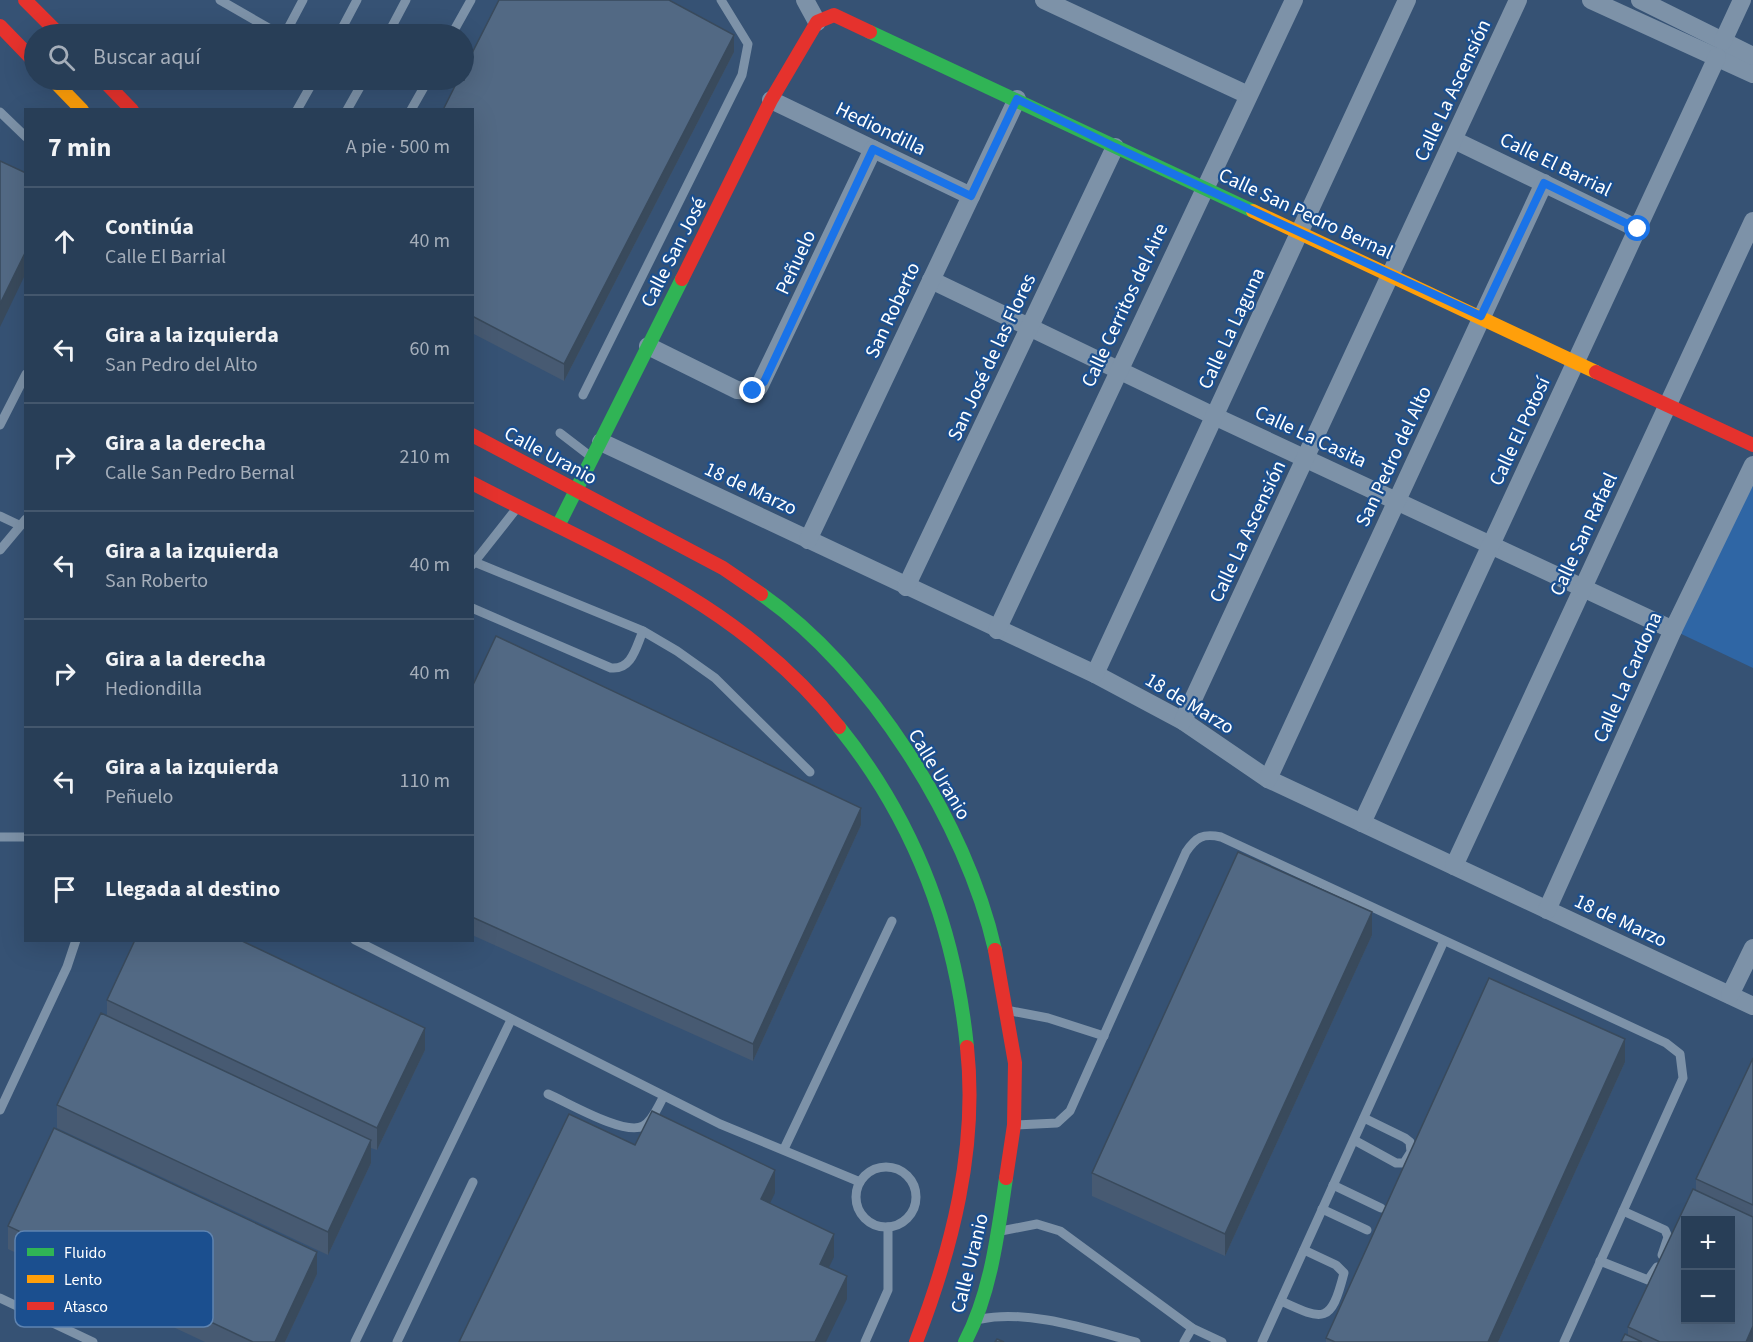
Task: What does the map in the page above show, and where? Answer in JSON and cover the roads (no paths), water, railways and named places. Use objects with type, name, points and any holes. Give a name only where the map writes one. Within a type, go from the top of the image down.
[{"type":"street","points":[[25,0],[48,24]]},
{"type":"street","points":[[805,0],[817,22]]},
{"type":"street","points":[[1044,0],[1248,95]]},
{"type":"street","name":"Calle Cerritos del Aire","points":[[997,630],[1204,186],[1294,0]]},
{"type":"street","name":"Calle La Laguna","points":[[1095,674],[1407,0]]},
{"type":"street","name":"Calle La Ascensión","points":[[1184,721],[1518,0]]},
{"type":"street","points":[[1591,0],[1629,7],[1720,49],[1753,56]]},
{"type":"street","points":[[1640,0],[1720,49],[1753,74]]},
{"type":"street","name":"Calle El Potosí","points":[[1362,823],[1742,0]]},
{"type":"street","name":"Calle San Pedro Bernal","points":[[817,22],[826,16],[842,17],[1753,445]]},
{"type":"street","name":"Calle San José","points":[[558,526],[771,100],[817,22]]},
{"type":"street","points":[[0,26],[24,51]]},
{"type":"street","points":[[62,90],[80,108]]},
{"type":"street","points":[[113,90],[130,108]]},
{"type":"street","name":"San Roberto","points":[[808,540],[1017,99]]},
{"type":"street","name":"Hediondilla","points":[[771,100],[971,196]]},
{"type":"street","name":"Calle El Barrial","points":[[1454,140],[1638,229]]},
{"type":"street","name":"San José de las Flores","points":[[906,587],[1115,147]]},
{"type":"street","name":"Peñuelo","points":[[648,346],[737,390],[753,391],[764,382],[873,149]]},
{"type":"street","name":"San Pedro del Alto","points":[[1268,779],[1544,183]]},
{"type":"street","name":"Calle San Rafael","points":[[1454,866],[1753,221]]},
{"type":"street","name":"Calle La Casita","points":[[931,280],[1305,459],[1673,630]]},
{"type":"street","name":"Calle Uranio","points":[[474,436],[723,568],[791,615],[844,667],[876,707],[941,807],[967,863],[990,926],[1007,1011],[1014,1063],[1014,1125],[976,1321],[965,1342]]},
{"type":"street","name":"18 de Marzo","points":[[596,450],[808,540],[1095,674],[1184,721],[1268,779],[1753,1006]]},
{"type":"street","name":"Calle La Cardona","points":[[1546,910],[1673,630],[1753,465]]},
{"type":"street","name":"Calle Uranio","points":[[475,487],[558,526],[676,588],[721,615],[765,649],[815,696],[854,743],[898,814],[925,871],[947,930],[960,988],[969,1062],[969,1114],[959,1227],[916,1342]]},
{"type":"street","points":[[1730,995],[1753,948]]},
{"type":"lane","points":[[220,0],[262,24]]},
{"type":"lane","points":[[290,24],[303,0]]},
{"type":"lane","points":[[344,24],[357,0]]},
{"type":"lane","points":[[393,24],[406,0]]},
{"type":"lane","points":[[458,24],[471,0]]},
{"type":"lane","points":[[583,395],[742,75],[748,44],[721,0]]},
{"type":"lane","points":[[298,108],[308,90]]},
{"type":"lane","points":[[348,108],[356,90]]},
{"type":"lane","points":[[412,108],[422,90]]},
{"type":"lane","points":[[0,112],[24,135]]},
{"type":"lane","points":[[0,425],[24,378]]},
{"type":"lane","points":[[560,433],[596,450]]},
{"type":"lane","points":[[518,507],[474,562],[643,631],[715,678],[810,772]]},
{"type":"lane","points":[[0,516],[22,522],[0,550]]},
{"type":"lane","points":[[474,609],[611,669],[619,669],[628,664],[643,631]]},
{"type":"lane","points":[[1014,1125],[1045,1125],[1064,1119],[1071,1111],[1186,852],[1194,840],[1201,835],[1221,837],[1666,1043],[1680,1054],[1683,1078],[1564,1342]]},
{"type":"lane","points":[[0,837],[24,837]]},
{"type":"lane","points":[[784,1149],[892,921]]},
{"type":"lane","points":[[1262,1342],[1444,941]]},
{"type":"lane","points":[[0,1110],[67,967],[75,942]]},
{"type":"lane","points":[[359,942],[720,1124],[860,1182]]},
{"type":"lane","points":[[1007,1011],[1048,1018],[1104,1036]]},
{"type":"lane","points":[[355,1342],[511,1020]]},
{"type":"lane","points":[[548,1094],[621,1127],[635,1129],[650,1121],[664,1096]]},
{"type":"lane","points":[[1354,1140],[1396,1163],[1404,1163],[1411,1152],[1410,1142],[1405,1138],[1364,1118]]},
{"type":"lane","points":[[883,1167],[901,1172],[908,1178],[916,1195],[911,1213],[905,1220],[888,1227],[870,1223],[863,1216],[856,1199],[860,1182],[866,1174],[883,1167]]},
{"type":"lane","points":[[397,1342],[473,1182]]},
{"type":"lane","points":[[1333,1185],[1382,1208]]},
{"type":"lane","points":[[1322,1209],[1367,1230]]},
{"type":"lane","points":[[1600,1261],[1639,1278],[1648,1280],[1653,1274],[1666,1245],[1665,1230],[1623,1211]]},
{"type":"lane","points":[[993,1231],[1037,1224],[1060,1231],[1192,1328],[1222,1342]]},
{"type":"lane","points":[[865,1342],[888,1290],[888,1227]]},
{"type":"lane","points":[[1281,1301],[1312,1316],[1323,1316],[1329,1312],[1340,1288],[1344,1273],[1336,1264],[1304,1250]]},
{"type":"lane","points":[[0,1298],[15,1305]]},
{"type":"lane","points":[[976,1321],[998,1316],[1033,1318],[1136,1342]]},
{"type":"lane","points":[[61,1327],[93,1342]]},
{"type":"lane","points":[[1184,1342],[1192,1328]]}]
